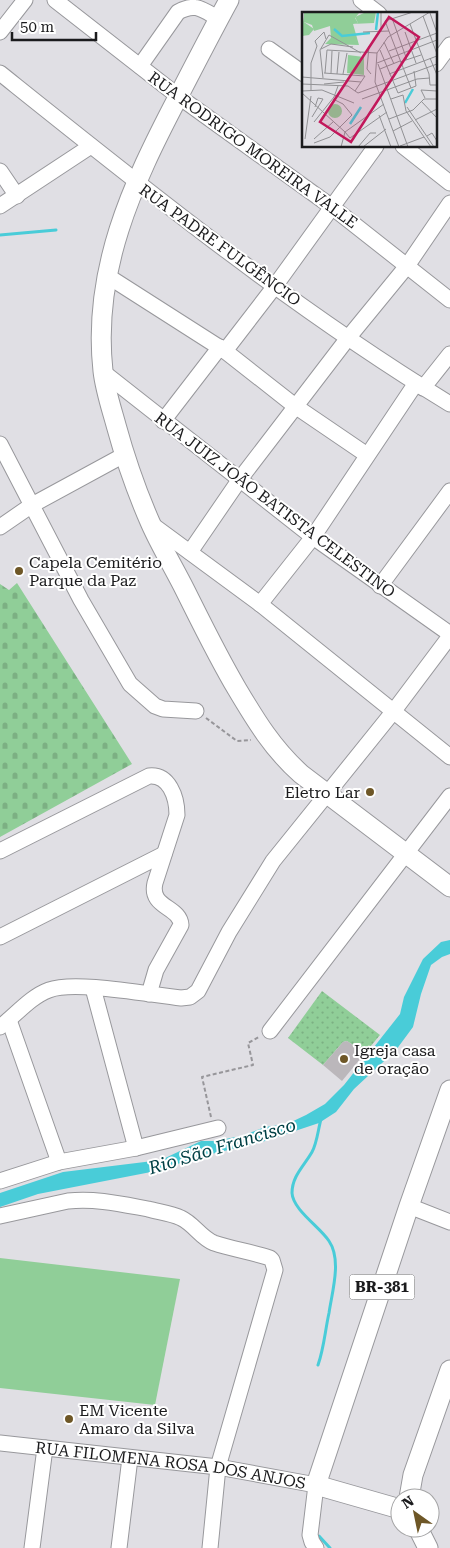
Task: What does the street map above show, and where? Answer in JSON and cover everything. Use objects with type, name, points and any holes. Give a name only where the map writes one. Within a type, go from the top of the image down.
[{"type":"main road","points":[[222,6],[136,182],[113,247],[106,275],[100,326],[103,372],[108,400],[124,455],[150,523],[202,626],[251,715],[288,762],[330,790],[409,849],[450,887]]},
{"type":"main road","points":[[239,692],[330,790]]},
{"type":"main road","points":[[409,849],[450,873]]},
{"type":"main road","name":"BR-381","points":[[316,1485],[409,1206],[450,1090]]},
{"type":"main road","points":[[411,1488],[413,1475],[450,1370]]},
{"type":"main road","name":"RUA FILOMENA ROSA DOS ANJOS","points":[[316,1485],[390,1506]]},
{"type":"street","points":[[0,32],[25,0]]},
{"type":"street","name":"RUA RODRIGO MOREIRA VALLE","points":[[55,0],[178,96],[332,207],[450,300]]},
{"type":"street","points":[[360,0],[377,12]]},
{"type":"street","points":[[140,66],[178,12],[188,7],[222,6]]},
{"type":"street","points":[[441,61],[450,45]]},
{"type":"street","points":[[269,49],[302,73]]},
{"type":"street","name":"RUA PADRE FULGÊNCIO","points":[[0,73],[136,182],[275,286],[348,338],[450,404]]},
{"type":"street","points":[[0,206],[91,146]]},
{"type":"street","points":[[164,421],[275,286],[375,148]]},
{"type":"street","points":[[406,148],[450,183]]},
{"type":"street","points":[[0,171],[17,196]]},
{"type":"street","points":[[190,552],[240,479],[348,338],[407,266],[450,203]]},
{"type":"street","points":[[106,275],[222,349],[295,406],[367,455]]},
{"type":"street","points":[[260,604],[313,537],[367,455],[420,386],[450,354]]},
{"type":"street","name":"RUA JUIZ JOÃO BATISTA CELESTINO","points":[[103,372],[313,537],[450,635]]},
{"type":"street","points":[[0,444],[81,600],[130,684],[155,706],[163,709],[196,711]]},
{"type":"street","points":[[0,528],[32,506],[124,455]]},
{"type":"street","points":[[380,586],[450,491]]},
{"type":"street","points":[[150,523],[260,604],[450,758]]},
{"type":"street","points":[[59,1162],[5,1023],[39,995],[49,990],[68,986],[186,998],[194,995],[198,991],[229,932],[273,861],[393,712],[450,635]]},
{"type":"street","points":[[0,851],[149,776],[160,776],[168,784],[177,808],[176,822],[164,854],[154,892],[159,902],[178,916],[181,925],[156,970],[149,994]]},
{"type":"street","points":[[270,1031],[450,796]]},
{"type":"street","points":[[3,937],[164,854]]},
{"type":"street","points":[[94,988],[136,1148]]},
{"type":"street","points":[[0,1181],[59,1162],[136,1148],[215,1129]]},
{"type":"street","points":[[0,1216],[68,1201],[110,1202],[180,1217],[214,1243],[272,1260],[275,1270],[218,1467],[210,1548]]},
{"type":"street","points":[[409,1206],[450,1222]]},
{"type":"street","name":"RUA FILOMENA ROSA DOS ANJOS","points":[[0,1443],[218,1467],[316,1485]]},
{"type":"street","points":[[32,1548],[45,1448]]},
{"type":"street","points":[[119,1548],[130,1458]]},
{"type":"street","points":[[316,1485],[310,1535],[316,1548]]},
{"type":"path","points":[[196,711],[237,741],[253,740],[263,732]]},
{"type":"path","points":[[215,1129],[202,1076],[253,1065],[248,1043],[270,1031]]},
{"type":"green space","points":[[17,583],[132,764],[0,837],[0,584],[9,590]]},
{"type":"green space","points":[[322,991],[380,1035],[365,1053],[347,1041],[343,1042],[323,1065],[288,1038]]},
{"type":"green space","points":[[0,1258],[180,1279],[155,1405],[0,1388]]},
{"type":"water","name":"Rio São Francisco","points":[[450,940],[450,954],[431,965],[421,994],[413,1027],[396,1050],[354,1089],[336,1112],[319,1123],[262,1142],[207,1155],[151,1172],[38,1194],[0,1207],[0,1193],[63,1172],[161,1160],[201,1141],[215,1141],[241,1136],[265,1127],[287,1124],[325,1104],[344,1085],[400,1014],[404,997],[423,959],[441,942]]},
{"type":"building","name":"Igreja casa de oração","points":[[347,1041],[365,1053],[342,1081],[323,1065],[343,1042]]},
{"type":"waterway","points":[[0,235],[56,230]]},
{"type":"waterway","points":[[318,1365],[334,1286],[335,1257],[329,1241],[297,1206],[292,1193],[296,1176],[314,1148],[321,1119]]},
{"type":"waterway","points":[[319,1536],[330,1548]]},
{"type":"place","name":"Capela Cemitério Parque da Paz","points":[[19,571]]},
{"type":"place","name":"Eletro Lar","points":[[370,792]]},
{"type":"place","name":"Igreja casa de oração","points":[[344,1059]]},
{"type":"place","name":"EM Vicente Amaro da Silva","points":[[69,1419]]}]
